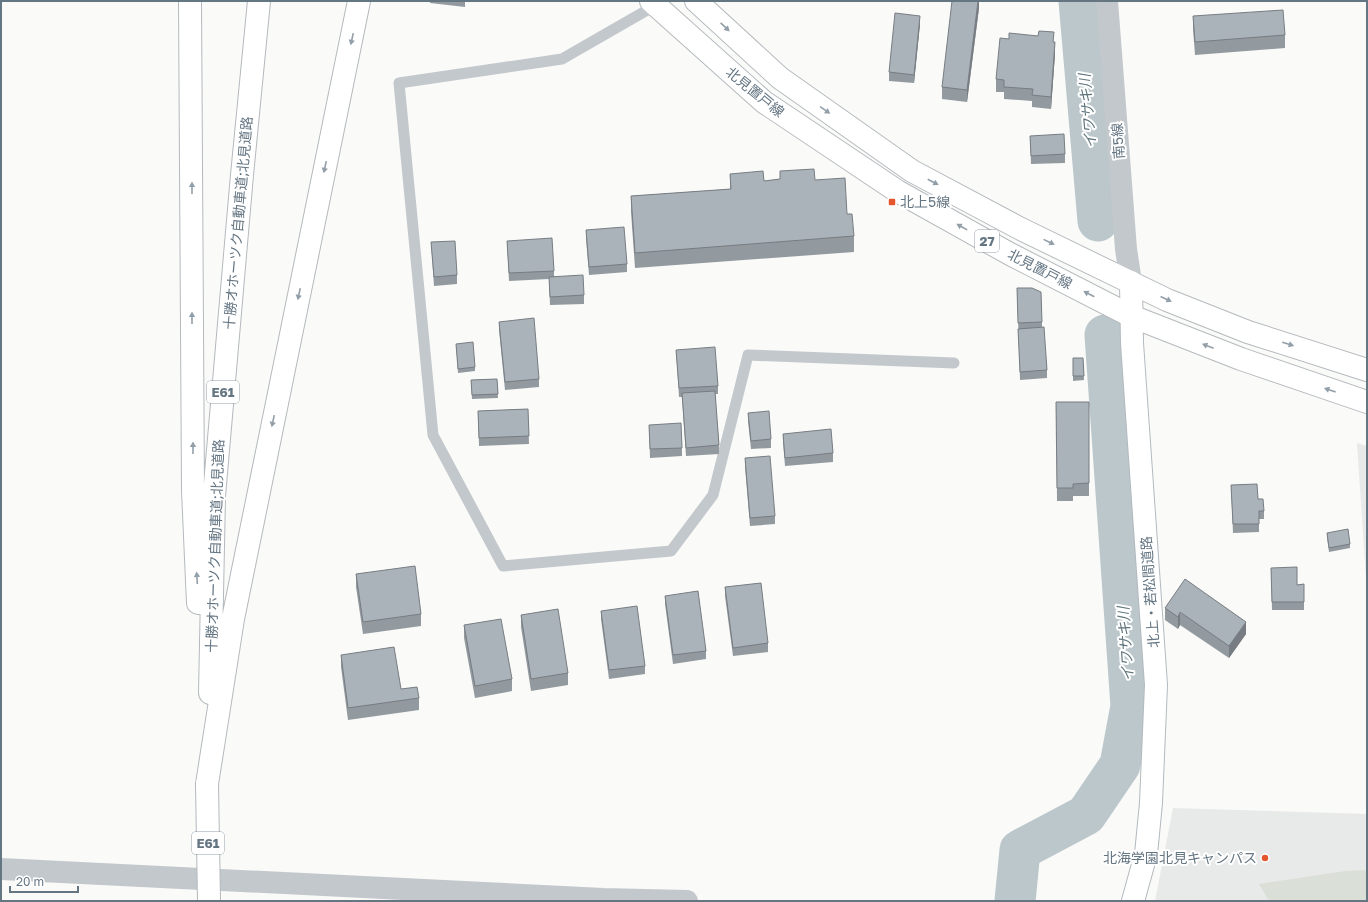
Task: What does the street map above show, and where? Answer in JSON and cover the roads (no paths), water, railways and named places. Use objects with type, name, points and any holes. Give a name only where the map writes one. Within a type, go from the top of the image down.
[{"type":"main road","points":[[190,1],[193,492],[208,784]]},
{"type":"main road","name":"十勝オホーツク自動車道;北見道路","points":[[209,901],[208,784],[214,496],[242,167],[259,1]]},
{"type":"main road","points":[[208,784],[232,619],[360,1]]},
{"type":"main road","name":"北見置戸線","points":[[696,1],[780,78],[912,171],[1021,229],[1167,300],[1248,332],[1367,370]]},
{"type":"main road","name":"北見置戸線","points":[[654,3],[764,102],[897,191],[1010,254],[1131,316],[1241,359],[1367,402]]},
{"type":"main road","name":"北上・若松間道路","points":[[1131,282],[1131,316],[1156,685],[1151,803],[1146,854],[1133,901]]},
{"type":"street","name":"南5線","points":[[1107,1],[1126,249],[1131,282]]},
{"type":"street","points":[[1,870],[603,899],[687,901]]},
{"type":"lane","points":[[654,3],[562,58],[399,83],[433,435],[503,566],[671,551],[713,495],[748,355],[954,363]]},
{"type":"waterway","name":"イワサキ川","points":[[1079,1],[1098,221]]},
{"type":"waterway","name":"イワサキ川","points":[[1015,901],[1020,850],[1086,815],[1120,765],[1131,706],[1105,335]]},
{"type":"place","name":"北上5線","points":[[892,202]]},
{"type":"place","name":"北海学園北見キャンパス","points":[[1265,858]]}]
